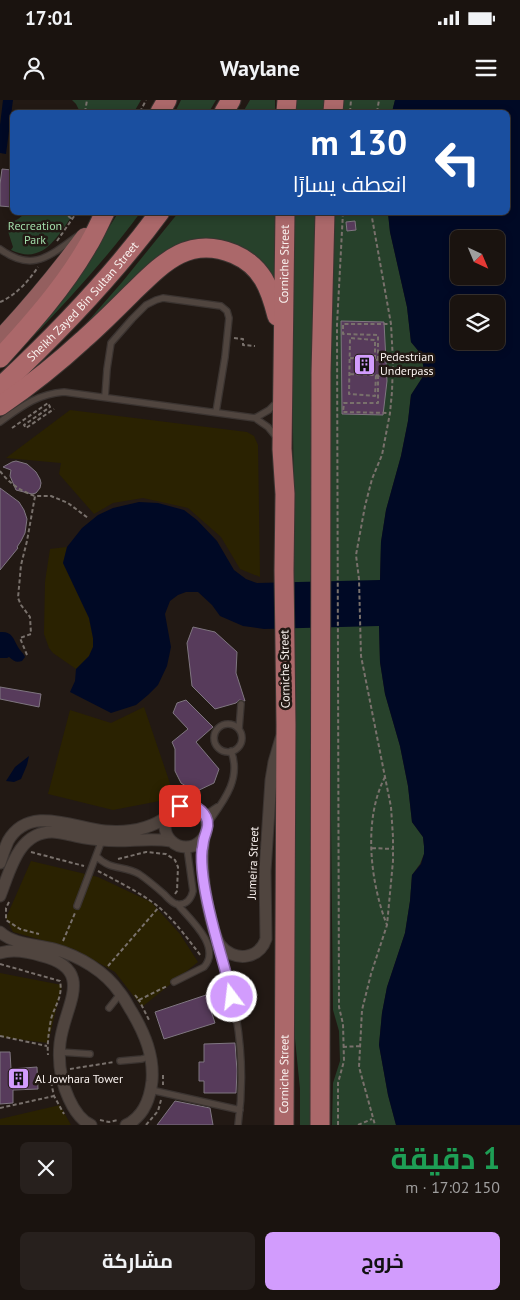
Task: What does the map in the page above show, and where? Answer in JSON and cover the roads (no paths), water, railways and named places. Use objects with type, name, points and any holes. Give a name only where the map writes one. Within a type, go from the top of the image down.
[{"type":"highway","name":"Sheikh Zayed Bin Sultan Street","points":[[0,388],[100,287],[158,215]]},
{"type":"highway","name":"Corniche Street","points":[[284,1125],[286,725],[284,639],[285,494],[282,449],[285,215]]},
{"type":"highway","points":[[320,1125],[321,373],[325,215]]},
{"type":"highway","points":[[0,358],[40,313],[74,268],[87,247],[95,222]]},
{"type":"highway","points":[[0,406],[69,354],[161,265],[179,254],[192,249],[212,248],[229,252],[250,263],[259,272],[271,292],[283,341]]},
{"type":"highway","points":[[284,1090],[293,1103],[296,1125]]},
{"type":"main road","points":[[0,339],[35,300],[95,222]]},
{"type":"street","name":"Jumeira Street","points":[[217,938],[226,952],[241,956],[254,954],[260,950],[266,939],[265,871],[271,780],[274,762],[286,725]]},
{"type":"street","points":[[0,863],[12,835],[22,827],[36,821],[50,820],[105,831],[122,831],[146,828],[160,822],[173,810],[184,805],[196,807],[206,819],[208,830],[198,844],[187,848],[176,845],[171,841],[165,829],[168,816]]},
{"type":"street","points":[[5,898],[19,850],[28,840],[47,832],[102,840],[157,839],[171,841]]},
{"type":"street","points":[[204,838],[203,876],[207,903],[217,938]]},
{"type":"street","points":[[0,932],[9,939],[55,949],[82,960],[105,976],[120,993],[140,1024],[149,1048],[153,1069],[151,1090],[147,1103],[140,1114],[130,1123],[123,1122]]},
{"type":"street","points":[[0,953],[16,951],[37,954],[62,963],[70,972],[74,985],[63,1027],[60,1052],[62,1076],[66,1092],[74,1110],[85,1122],[93,1122]]},
{"type":"lane","points":[[0,249],[20,260],[44,259],[95,222]]},
{"type":"lane","points":[[105,397],[111,343],[132,318],[150,302],[169,298],[221,306],[229,314],[228,338],[216,412]]},
{"type":"lane","points":[[0,422],[33,399],[53,392],[74,392],[255,418],[274,434],[282,449]]},
{"type":"lane","points":[[255,418],[275,405],[284,392]]},
{"type":"lane","points":[[239,729],[241,704]]},
{"type":"lane","points":[[225,724],[233,724],[239,729],[242,741],[237,749],[223,751],[218,748],[214,740],[217,728],[225,724]]},
{"type":"lane","points":[[206,819],[221,805],[232,784],[235,773],[235,760],[232,751]]},
{"type":"lane","points":[[77,906],[102,840]]},
{"type":"lane","points":[[174,902],[183,904],[192,897],[193,891],[187,848]]},
{"type":"lane","points":[[96,856],[103,863],[138,874],[174,902],[194,922],[207,941],[210,951],[207,964],[174,982]]},
{"type":"lane","points":[[217,938],[239,1028],[242,1071],[238,1125]]},
{"type":"lane","points":[[109,1008],[120,993]]},
{"type":"lane","points":[[60,1052],[90,1054]]},
{"type":"lane","points":[[120,1061],[142,1059],[151,1056]]},
{"type":"lane","points":[[151,1090],[240,1110]]},
{"type":"water","points":[[3,100],[13,100],[12,110],[10,110],[6,154],[0,153],[0,125]]},
{"type":"water","points":[[395,100],[520,100],[520,1125],[396,1125],[388,1095],[379,1045],[382,1013],[387,987],[405,933],[412,875],[421,864],[424,846],[423,837],[412,822],[408,786],[400,746],[385,694],[380,662],[379,626],[264,629],[243,626],[220,616],[212,605],[198,592],[186,592],[170,601],[165,614],[171,647],[167,666],[158,685],[148,695],[136,705],[111,713],[70,692],[75,681],[76,669],[89,656],[93,647],[93,638],[89,618],[63,563],[67,547],[82,528],[98,515],[113,508],[139,502],[158,503],[184,510],[197,520],[217,541],[234,570],[246,579],[257,583],[380,580],[381,542],[386,510],[401,456],[411,395],[422,378],[424,370],[421,354],[411,342],[407,307],[390,232],[388,215],[510,215],[510,110],[392,110]]},
{"type":"water","points":[[0,632],[12,636],[25,657],[22,661],[18,662],[9,657],[0,658]]},
{"type":"water","points":[[29,756],[21,779],[14,782],[6,781],[15,767]]},
{"type":"place","name":"Pedestrian Underpass","points":[[364,364]]},
{"type":"place","name":"Al Jowhara Tower","points":[[19,1079]]},
{"type":"park label","name":"Recreation Park","points":[[35,233]]}]
